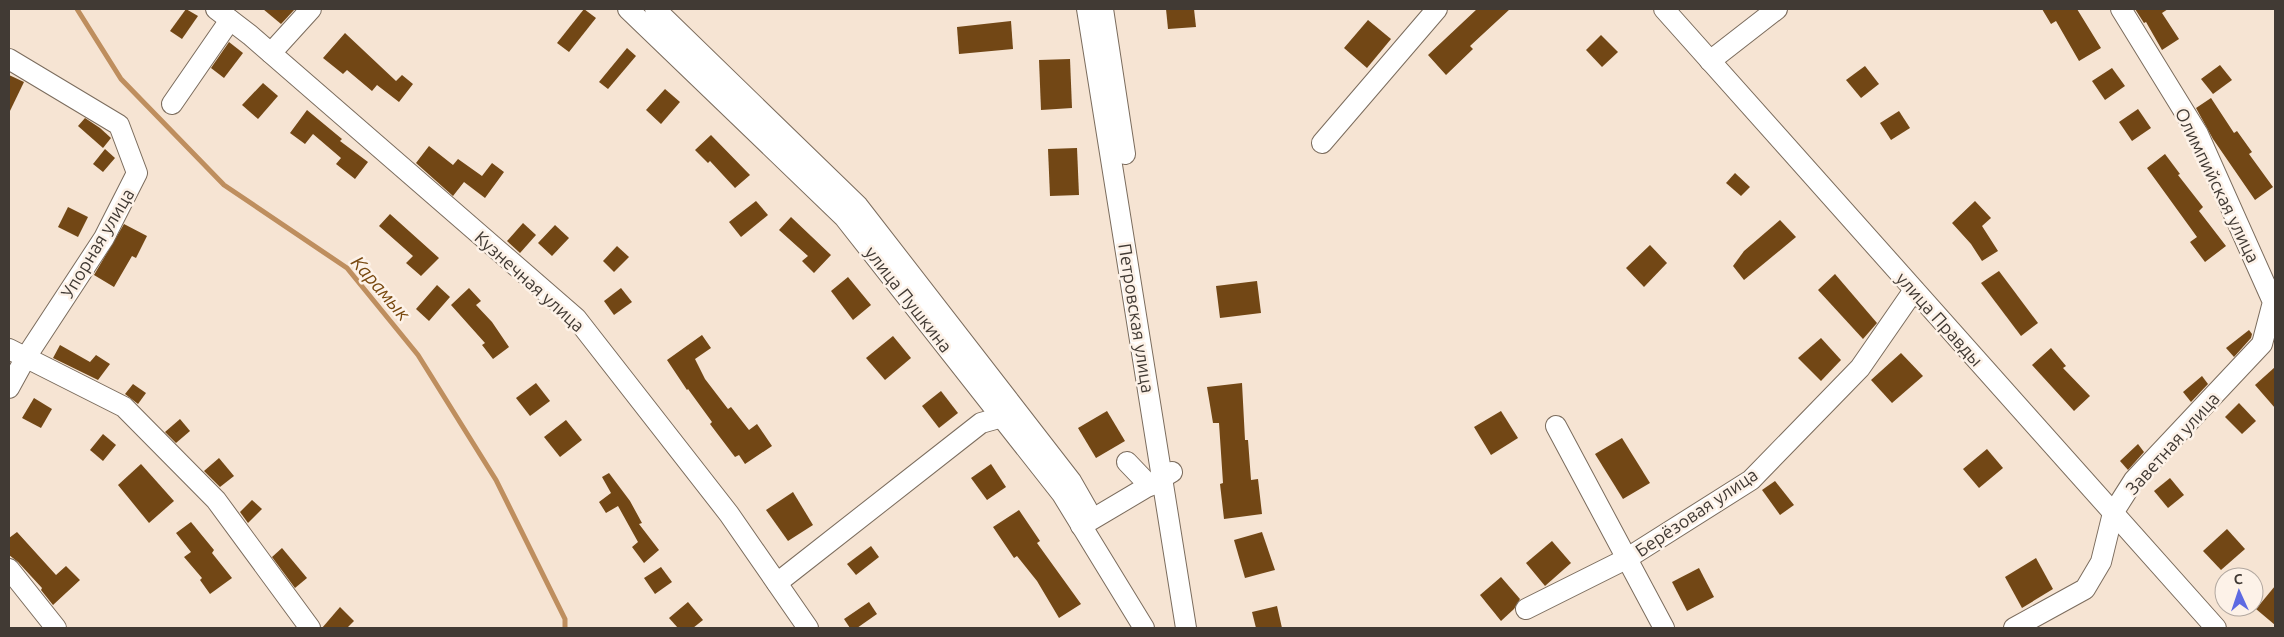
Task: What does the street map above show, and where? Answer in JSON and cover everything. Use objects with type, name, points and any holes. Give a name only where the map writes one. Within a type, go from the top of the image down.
[{"type":"street","points":[[271,53],[311,9]]},
{"type":"street","name":"улица Пушкина","points":[[628,9],[844,217],[1010,415]]},
{"type":"street","name":"улица Пушкина","points":[[655,9],[858,206],[1010,415],[1062,494],[1087,522],[1160,628]]},
{"type":"street","name":"Петровская улица","points":[[1087,9],[1186,628]]},
{"type":"street","points":[[1103,9],[1162,479],[1197,628]]},
{"type":"street","points":[[1322,143],[1437,9]]},
{"type":"street","name":"улица Правды","points":[[1664,9],[2216,628]]},
{"type":"street","points":[[1710,61],[1777,9]]},
{"type":"street","name":"Олимпийская улица","points":[[2121,9],[2198,134],[2273,302],[2262,344]]},
{"type":"street","points":[[172,104],[223,14]]},
{"type":"street","name":"Кузнечная улица","points":[[223,14],[271,53],[576,318],[729,514],[808,628]]},
{"type":"street","name":"Упорная улица","points":[[9,59],[119,126],[137,173],[104,238],[17,353],[9,388]]},
{"type":"street","name":"Берёзовая улица","points":[[1526,609],[1626,559],[1751,480],[1860,368],[1914,290]]},
{"type":"street","name":"Заветная улица","points":[[2014,628],[2086,588],[2101,562],[2113,513],[2134,480],[2262,344]]},
{"type":"street","points":[[17,353],[124,407],[216,500],[310,628]]},
{"type":"street","points":[[777,583],[981,423],[1010,415]]},
{"type":"street","points":[[1556,426],[1664,628]]},
{"type":"street","points":[[1127,462],[1162,479]]},
{"type":"street","points":[[1087,522],[1162,479]]},
{"type":"street","name":"улица Пушкина","points":[[1087,522],[1144,628]]},
{"type":"street","points":[[9,569],[56,628]]},
{"type":"building","points":[[186,9],[198,16],[182,39],[170,31]]},
{"type":"building","points":[[263,9],[295,9],[281,24]]},
{"type":"building","points":[[584,9],[596,18],[569,52],[557,43]]},
{"type":"building","points":[[1166,9],[1194,9],[1196,27],[1168,29]]},
{"type":"building","points":[[1477,9],[1510,9],[1470,46],[1473,49],[1446,75],[1428,55]]},
{"type":"building","points":[[2042,9],[2077,9],[2101,48],[2079,61],[2056,21],[2051,24]]},
{"type":"building","points":[[2135,9],[2168,9],[2162,13],[2179,39],[2162,50],[2146,22],[2144,23]]},
{"type":"building","points":[[1368,20],[1391,39],[1367,68],[1344,48]]},
{"type":"building","points":[[1011,21],[1013,49],[959,54],[957,27]]},
{"type":"building","points":[[345,33],[396,81],[402,75],[413,84],[399,102],[377,85],[372,91],[347,70],[343,74],[323,58]]},
{"type":"building","points":[[1601,35],[1618,52],[1602,67],[1586,50]]},
{"type":"building","points":[[229,42],[243,53],[224,78],[211,68]]},
{"type":"building","points":[[627,48],[636,56],[608,89],[599,82]]},
{"type":"building","points":[[1070,59],[1072,108],[1041,110],[1039,60]]},
{"type":"building","points":[[2220,65],[2232,80],[2213,94],[2201,79]]},
{"type":"building","points":[[1865,66],[1879,84],[1861,98],[1846,80]]},
{"type":"building","points":[[2112,68],[2125,86],[2105,100],[2092,81]]},
{"type":"building","points":[[9,75],[24,82],[9,113]]},
{"type":"building","points":[[263,83],[278,96],[258,119],[242,105]]},
{"type":"building","points":[[665,89],[680,102],[661,124],[646,110]]},
{"type":"building","points":[[2211,98],[2234,133],[2237,131],[2252,152],[2249,154],[2273,187],[2255,200],[2213,139],[2196,108]]},
{"type":"building","points":[[2138,109],[2151,128],[2132,141],[2119,122]]},
{"type":"building","points":[[307,110],[342,139],[340,141],[368,162],[355,179],[336,164],[341,158],[313,134],[305,144],[290,133]]},
{"type":"building","points":[[1899,111],[1910,128],[1891,140],[1880,123]]},
{"type":"building","points":[[85,118],[111,138],[103,148],[78,126]]},
{"type":"building","points":[[711,135],[750,175],[735,188],[710,161],[708,163],[695,150]]},
{"type":"building","points":[[429,146],[453,165],[458,159],[482,176],[492,163],[504,172],[485,198],[464,182],[453,196],[416,163]]},
{"type":"building","points":[[1077,148],[1079,195],[1050,196],[1048,149]]},
{"type":"building","points":[[105,149],[115,158],[103,172],[93,164]]},
{"type":"building","points":[[2165,154],[2180,174],[2178,175],[2203,207],[2199,211],[2226,246],[2205,262],[2190,242],[2197,237],[2147,168]]},
{"type":"building","points":[[1735,173],[1750,187],[1741,196],[1726,183]]},
{"type":"building","points":[[756,201],[768,215],[741,237],[729,222]]},
{"type":"building","points":[[1975,201],[1991,218],[1982,226],[1998,251],[1982,261],[1971,244],[1952,223]]},
{"type":"building","points":[[68,207],[88,217],[78,237],[58,227]]},
{"type":"building","points":[[390,214],[439,258],[421,276],[406,263],[413,256],[379,226]]},
{"type":"building","points":[[791,217],[831,255],[814,273],[802,261],[808,256],[779,230]]},
{"type":"building","points":[[1780,220],[1796,237],[1744,280],[1733,266],[1744,251]]},
{"type":"building","points":[[523,223],[536,235],[520,253],[507,241]]},
{"type":"building","points":[[124,224],[147,236],[136,258],[132,256],[114,287],[94,275]]},
{"type":"building","points":[[555,225],[569,238],[552,256],[538,243]]},
{"type":"building","points":[[1650,245],[1667,263],[1644,287],[1626,268]]},
{"type":"building","points":[[617,246],[629,257],[614,272],[603,261]]},
{"type":"building","points":[[1999,271],[2038,323],[2021,336],[1981,283]]},
{"type":"building","points":[[1835,274],[1877,323],[1863,339],[1818,290]]},
{"type":"building","points":[[848,277],[871,305],[853,320],[831,291]]},
{"type":"building","points":[[1257,281],[1261,313],[1220,318],[1216,286]]},
{"type":"building","points":[[437,285],[450,297],[429,321],[416,309]]},
{"type":"building","points":[[469,288],[481,301],[476,305],[492,322],[509,347],[493,359],[482,345],[485,343],[451,305]]},
{"type":"building","points":[[621,288],[632,302],[614,315],[604,301]]},
{"type":"building","points":[[2249,330],[2252,334],[2251,338],[2234,357],[2226,348]]},
{"type":"building","points":[[702,335],[711,348],[695,359],[705,379],[728,409],[731,407],[749,430],[757,424],[772,446],[745,464],[739,455],[735,457],[710,424],[712,422],[667,360]]},
{"type":"building","points":[[893,336],[911,358],[885,380],[866,358]]},
{"type":"building","points":[[1821,338],[1841,360],[1821,381],[1798,358]]},
{"type":"building","points":[[60,345],[90,362],[96,355],[110,364],[98,380],[53,358]]},
{"type":"building","points":[[2051,348],[2066,366],[2063,368],[2090,396],[2074,411],[2032,365]]},
{"type":"building","points":[[1901,353],[1923,376],[1892,403],[1871,380]]},
{"type":"building","points":[[2275,367],[2275,408],[2255,385]]},
{"type":"building","points":[[2202,376],[2208,384],[2191,402],[2183,392]]},
{"type":"building","points":[[536,383],[550,401],[530,416],[516,398]]},
{"type":"building","points":[[1242,383],[1245,440],[1248,440],[1251,480],[1258,479],[1262,514],[1224,519],[1220,484],[1223,483],[1219,423],[1213,423],[1207,387]]},
{"type":"building","points":[[133,384],[146,393],[138,404],[125,394]]},
{"type":"building","points":[[941,391],[958,413],[939,428],[922,406]]},
{"type":"building","points":[[34,398],[52,409],[41,428],[22,418]]},
{"type":"building","points":[[2239,403],[2256,421],[2242,434],[2225,417]]},
{"type":"building","points":[[1107,411],[1125,441],[1096,458],[1078,428]]},
{"type":"building","points":[[1501,411],[1518,438],[1491,455],[1474,427]]},
{"type":"building","points":[[180,419],[190,431],[176,443],[165,432]]},
{"type":"building","points":[[566,420],[582,440],[560,457],[544,437]]},
{"type":"building","points":[[103,434],[116,445],[103,461],[90,450]]},
{"type":"building","points":[[1622,438],[1650,483],[1623,499],[1595,454]]},
{"type":"building","points":[[2138,444],[2144,452],[2128,470],[2120,461]]},
{"type":"building","points":[[1987,449],[2003,468],[1979,488],[1963,469]]},
{"type":"building","points":[[219,458],[234,476],[220,487],[204,471]]},
{"type":"building","points":[[141,464],[174,501],[149,523],[118,485]]},
{"type":"building","points":[[991,464],[1006,487],[987,500],[971,478]]},
{"type":"building","points":[[609,473],[630,501],[642,523],[639,524],[659,550],[644,563],[632,547],[638,542],[618,506],[606,513],[599,502],[611,493],[602,477]]},
{"type":"building","points":[[2170,478],[2184,495],[2168,508],[2154,491]]},
{"type":"building","points":[[1775,481],[1794,505],[1780,515],[1762,490]]},
{"type":"building","points":[[793,492],[813,525],[788,541],[766,510]]},
{"type":"building","points":[[252,500],[262,509],[248,523],[240,512]]},
{"type":"building","points":[[1019,510],[1040,541],[1037,543],[1081,604],[1059,618],[1037,581],[1017,556],[1014,558],[993,527]]},
{"type":"building","points":[[191,522],[214,550],[212,553],[232,578],[210,594],[200,580],[202,578],[184,557],[191,552],[176,533]]},
{"type":"building","points":[[2227,529],[2245,549],[2224,567],[2218,567],[2203,551]]},
{"type":"building","points":[[17,532],[56,575],[66,566],[80,580],[53,605],[41,590],[42,588],[9,555],[9,538]]},
{"type":"building","points":[[1262,532],[1275,570],[1245,578],[1234,540]]},
{"type":"building","points":[[1552,541],[1571,563],[1545,586],[1526,563]]},
{"type":"building","points":[[871,546],[879,557],[856,575],[847,564]]},
{"type":"building","points":[[282,548],[307,578],[295,588],[272,557]]},
{"type":"building","points":[[2036,558],[2053,589],[2022,608],[2005,577]]},
{"type":"building","points":[[661,567],[672,582],[655,594],[644,578]]},
{"type":"building","points":[[1699,568],[1714,597],[1687,611],[1672,582]]},
{"type":"building","points":[[1501,577],[1520,599],[1514,609],[1501,621],[1480,595]]},
{"type":"building","points":[[2275,586],[2275,625],[2264,616],[2264,599]]},
{"type":"building","points":[[688,602],[703,620],[693,628],[678,628],[669,618]]},
{"type":"building","points":[[869,602],[877,614],[857,628],[850,628],[844,619]]},
{"type":"building","points":[[1277,606],[1282,628],[1256,628],[1252,612]]},
{"type":"building","points":[[340,607],[354,621],[347,628],[322,628]]},
{"type":"waterway","name":"Карамык","points":[[77,9],[121,79],[224,185],[347,268],[418,355],[496,480],[565,619],[565,628]]}]
